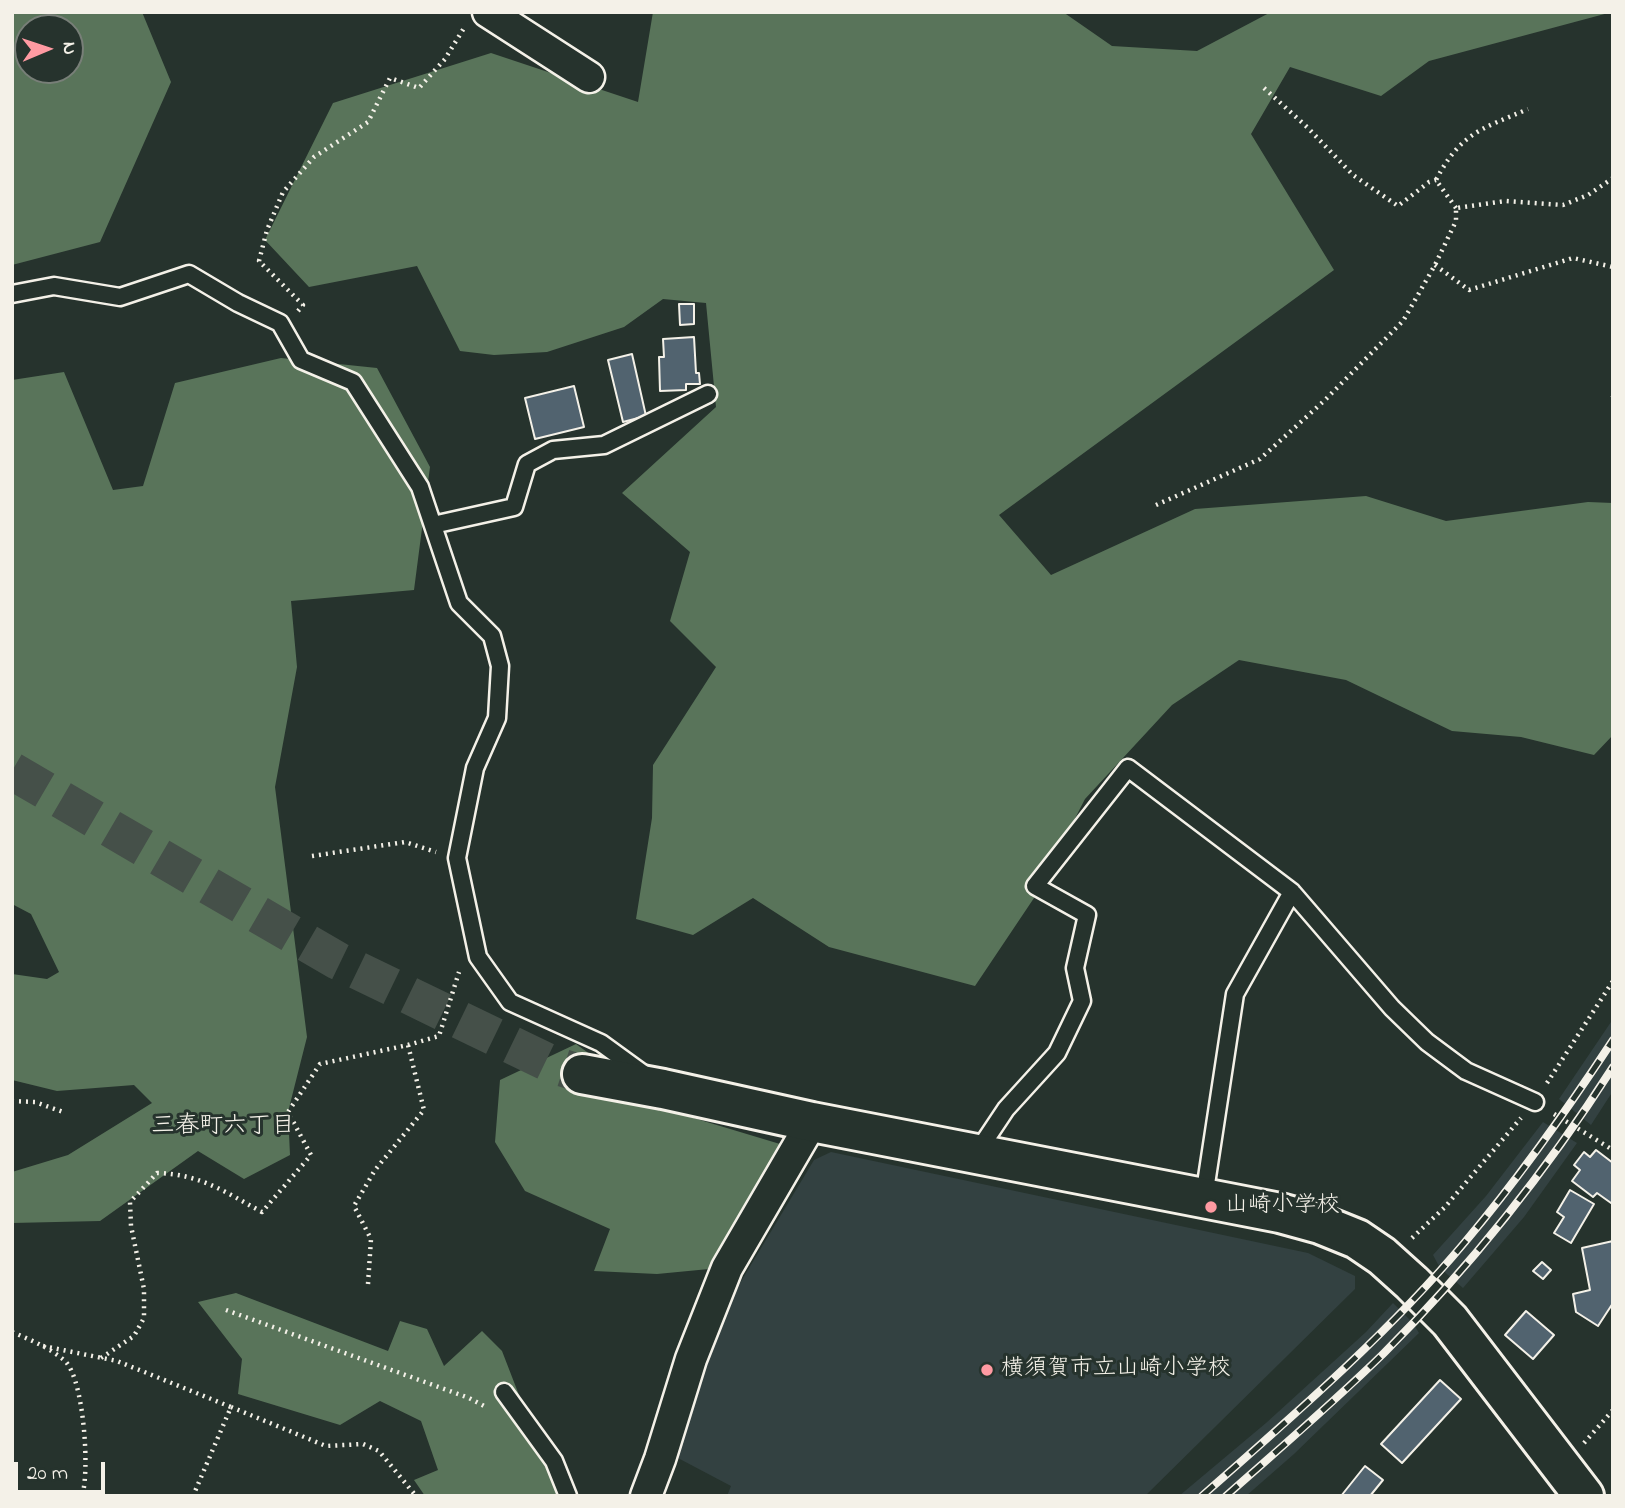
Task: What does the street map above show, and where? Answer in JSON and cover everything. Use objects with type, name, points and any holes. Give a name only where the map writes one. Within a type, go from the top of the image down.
[{"type":"street","points":[[477,18],[589,78]]},
{"type":"street","points":[[582,1074],[812,1122],[1280,1213],[1320,1224],[1357,1239],[1388,1261],[1450,1321],[1574,1481]]},
{"type":"street","points":[[646,1496],[691,1359],[727,1268],[812,1122]]},
{"type":"lane","points":[[12,294],[54,286],[120,297],[189,274],[238,303],[280,323],[300,359],[353,382],[420,486],[459,603],[492,636],[500,666],[497,718],[475,768],[457,858],[478,957],[510,1002],[601,1043],[663,1089]]},
{"type":"lane","points":[[433,525],[514,507],[527,464],[553,450],[604,445],[708,394]]},
{"type":"lane","points":[[976,1154],[1006,1109],[1056,1053],[1082,1001],[1075,968],[1087,915],[1035,886],[1128,768],[1292,892],[1392,1008],[1427,1042],[1466,1071],[1535,1102]]},
{"type":"lane","points":[[1204,1197],[1235,994],[1292,892]]},
{"type":"lane","points":[[504,1392],[554,1461],[568,1496]]},
{"type":"path","points":[[280,323],[293,317],[303,305],[259,261],[267,230],[283,192],[314,157],[368,122],[390,78],[419,88],[477,18]]},
{"type":"path","points":[[1264,88],[1307,127],[1353,175],[1398,206],[1429,182],[1436,180],[1447,159],[1469,135],[1528,109]]},
{"type":"path","points":[[1456,208],[1506,201],[1563,205],[1588,195],[1613,178]]},
{"type":"path","points":[[1156,505],[1260,459],[1325,400],[1403,321],[1456,221],[1456,208],[1436,180]]},
{"type":"path","points":[[1435,265],[1469,290],[1573,258],[1613,267]]},
{"type":"path","points":[[312,856],[405,842],[457,858]]},
{"type":"path","points":[[101,1358],[134,1336],[144,1318],[144,1289],[131,1226],[130,1202],[157,1173],[181,1174],[208,1183],[262,1212],[311,1155],[288,1112],[320,1064],[439,1036],[472,930]]},
{"type":"path","points":[[1388,1261],[1445,1207],[1535,1102],[1613,981]]},
{"type":"path","points":[[368,1284],[371,1239],[355,1206],[375,1170],[424,1110],[408,1045]]},
{"type":"path","points":[[12,1101],[36,1102],[66,1113]]},
{"type":"path","points":[[1535,1102],[1613,1150]]},
{"type":"path","points":[[226,1310],[469,1398],[493,1411],[504,1392]]},
{"type":"path","points":[[12,1332],[43,1346],[68,1363],[80,1394],[85,1434],[82,1496]]},
{"type":"path","points":[[43,1346],[117,1361],[326,1446],[363,1444],[379,1451],[416,1496]]},
{"type":"path","points":[[192,1496],[232,1407]]},
{"type":"path","points":[[1574,1481],[1613,1410]]},
{"type":"shaded area","points":[[1613,1019],[1613,1091],[1591,1125],[1559,1099]]},
{"type":"shaded area","points":[[1543,1122],[1577,1143],[1524,1217],[1463,1288],[1440,1268],[1433,1255],[1486,1196]]},
{"type":"shaded area","name":"横須賀市立山崎小学校","points":[[831,1152],[1308,1253],[1355,1276],[1355,1289],[1145,1496],[727,1496],[731,1486],[676,1457],[679,1432],[725,1308],[814,1160]]},
{"type":"shaded area","points":[[1393,1303],[1419,1333],[1294,1454],[1246,1496],[1179,1496],[1266,1423],[1366,1332]]},
{"type":"green space","points":[[12,12],[142,12],[171,82],[100,242],[12,265]]},
{"type":"green space","points":[[653,12],[1063,12],[1112,46],[1197,51],[1271,12],[1612,12],[1429,61],[1381,96],[1290,67],[1251,134],[1334,270],[999,515],[1051,575],[1195,509],[1366,496],[1446,521],[1588,502],[1613,503],[1613,735],[1594,755],[1521,737],[1452,731],[1346,680],[1239,660],[1172,705],[1085,799],[1034,898],[975,986],[829,947],[753,898],[693,935],[636,919],[652,818],[653,765],[716,667],[670,621],[690,552],[622,493],[716,407],[706,303],[663,299],[624,327],[547,352],[494,355],[460,351],[417,266],[309,287],[265,240],[333,103],[491,53],[638,102]]},
{"type":"green space","points":[[281,358],[377,368],[430,467],[414,590],[291,601],[297,667],[275,787],[307,1037],[288,1112],[290,1155],[244,1179],[198,1151],[100,1221],[12,1223],[12,1172],[68,1155],[152,1103],[134,1085],[57,1091],[12,1080],[12,974],[47,979],[59,972],[31,914],[12,904],[12,380],[64,372],[113,490],[143,486],[175,383]]},
{"type":"green space","points":[[576,1044],[667,1110],[780,1144],[709,1269],[657,1274],[594,1271],[610,1229],[525,1191],[495,1142],[500,1080]]},
{"type":"green space","points":[[236,1293],[388,1351],[400,1321],[427,1329],[444,1366],[482,1331],[502,1351],[558,1496],[425,1496],[414,1480],[438,1470],[421,1421],[380,1401],[340,1425],[238,1394],[242,1359],[198,1302]]},
{"type":"building","points":[[679,304],[694,304],[694,324],[680,325]]},
{"type":"building","points":[[694,337],[696,373],[699,373],[700,384],[686,384],[686,390],[660,391],[659,357],[664,357],[663,339]]},
{"type":"building","points":[[632,354],[646,416],[623,422],[608,360]]},
{"type":"building","points":[[574,386],[584,427],[535,439],[525,398]]},
{"type":"building","points":[[1596,1150],[1613,1163],[1611,1203],[1597,1193],[1593,1197],[1572,1181],[1580,1170],[1574,1165],[1584,1152],[1590,1157]]},
{"type":"building","points":[[1570,1190],[1594,1204],[1571,1243],[1554,1233],[1564,1217],[1557,1212]]},
{"type":"building","points":[[1613,1241],[1613,1303],[1598,1326],[1576,1312],[1573,1294],[1590,1290],[1582,1248]]},
{"type":"building","points":[[1542,1262],[1551,1270],[1543,1279],[1533,1271]]},
{"type":"building","points":[[1526,1311],[1554,1335],[1533,1359],[1505,1335]]},
{"type":"building","points":[[1440,1380],[1461,1399],[1402,1463],[1381,1444]]},
{"type":"building","points":[[1365,1466],[1383,1480],[1370,1496],[1341,1496]]},
{"type":"tunnel","points":[[12,771],[338,961],[551,1064],[582,1074]]},
{"type":"railway","points":[[1202,1496],[1372,1342],[1435,1276],[1485,1218],[1523,1168],[1613,1040]]},
{"type":"railway","points":[[1226,1496],[1365,1372],[1447,1287],[1534,1180],[1613,1067]]},
{"type":"place","name":"山崎小学校","points":[[1211,1207]]},
{"type":"place","name":"横須賀市立山崎小学校","points":[[987,1370]]},
{"type":"district","name":"三春町六丁目","points":[[223,1128]]}]
